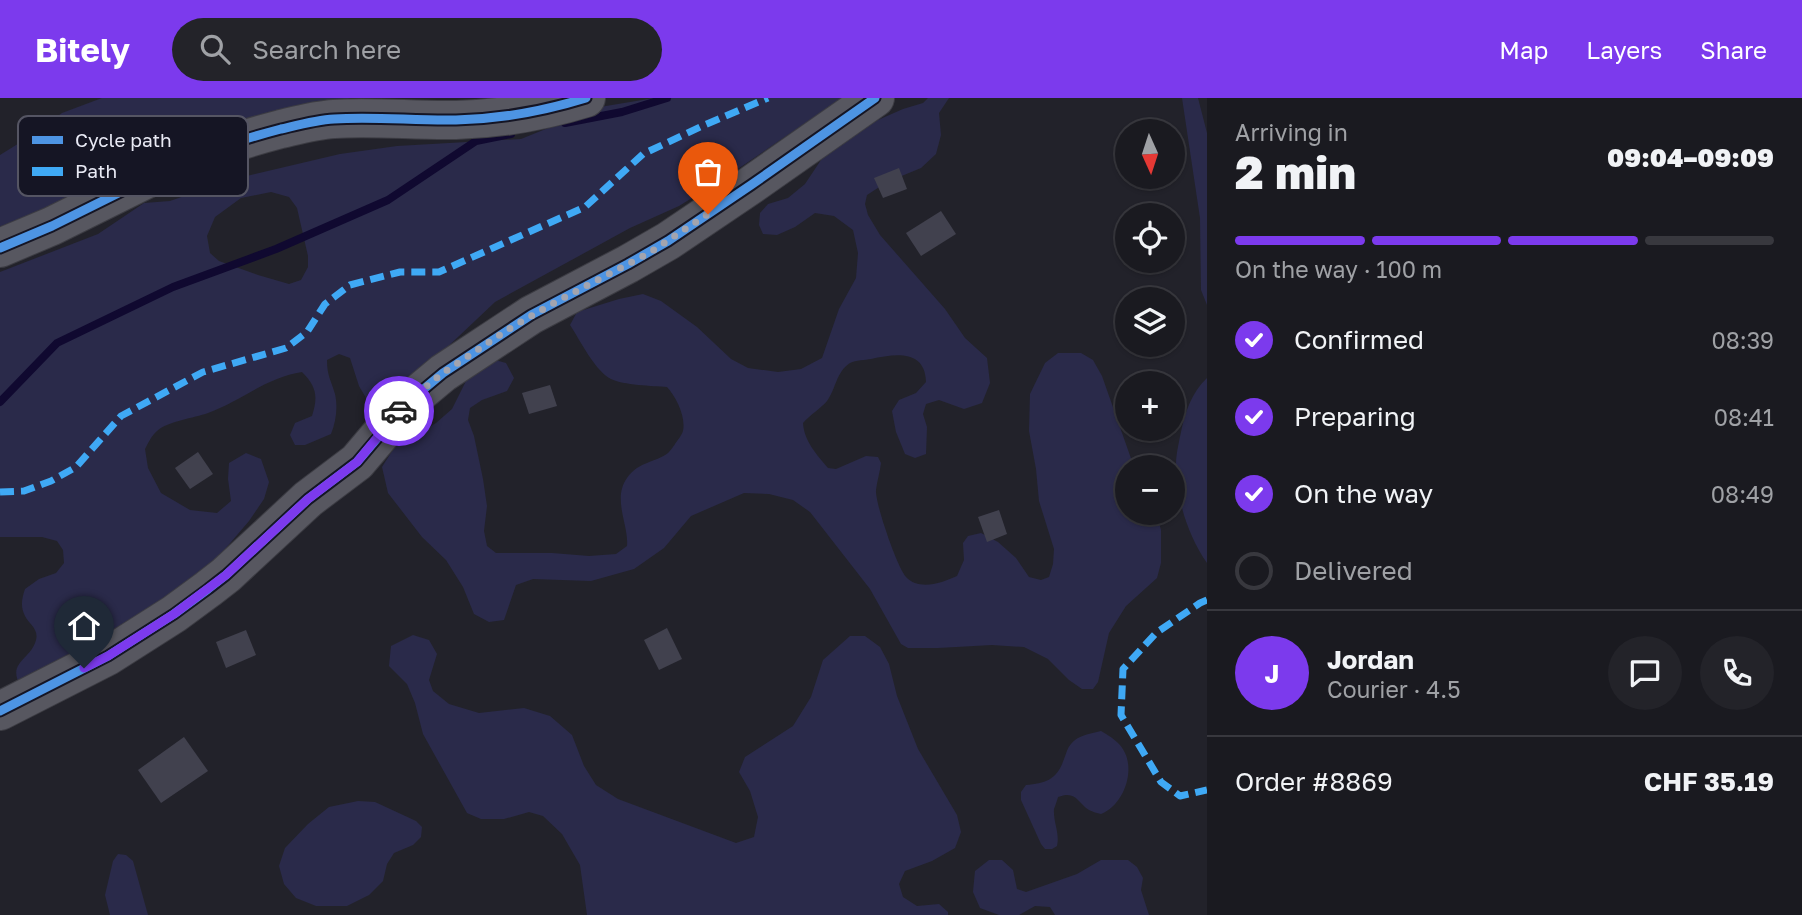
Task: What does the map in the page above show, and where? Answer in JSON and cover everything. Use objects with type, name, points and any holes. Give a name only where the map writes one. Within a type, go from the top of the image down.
[{"type":"street","points":[[248,137],[330,119],[355,117],[456,120],[498,117],[542,110],[586,98]]},
{"type":"street","points":[[0,711],[108,656],[188,605],[226,575],[308,499],[357,462],[407,402],[443,373],[531,315],[668,241],[875,98]]},
{"type":"street","points":[[0,248],[113,196]]},
{"type":"shaded area","points":[[102,98],[351,98],[248,129],[248,116],[58,116]]},
{"type":"shaded area","points":[[654,98],[842,98],[679,206],[630,228],[495,302],[440,354],[389,410],[369,403],[359,386],[350,358],[339,354],[327,360],[336,404],[331,434],[305,445],[295,445],[290,435],[295,423],[312,416],[315,403],[311,383],[302,372],[277,379],[208,413],[162,428],[153,435],[145,449],[148,468],[161,493],[190,510],[217,513],[231,501],[229,463],[246,453],[261,459],[269,482],[264,499],[208,569],[181,590],[21,687],[16,672],[37,636],[22,609],[25,589],[39,579],[56,573],[64,563],[63,550],[57,541],[42,537],[0,537],[0,272],[98,234],[144,203],[170,201],[184,196],[248,196],[248,176],[340,154],[397,146],[521,139],[600,107]],"holes":[[[271,192],[289,197],[297,208],[308,256],[308,267],[301,280],[289,284],[258,275],[219,261],[210,253],[207,236],[215,217],[241,198]]]},
{"type":"shaded area","points":[[928,98],[949,98],[939,113],[941,135],[936,154],[921,168],[887,182],[867,195],[865,204],[880,235],[945,309],[965,338],[987,358],[990,383],[982,403],[964,409],[939,400],[926,404],[923,414],[927,427],[926,454],[915,458],[905,454],[896,432],[892,411],[899,400],[916,393],[926,382],[920,364],[907,356],[850,363],[842,371],[827,401],[803,423],[804,430],[812,447],[828,468],[836,469],[866,456],[878,457],[881,463],[876,490],[879,508],[897,561],[911,581],[924,585],[957,576],[964,560],[963,543],[968,536],[981,533],[998,542],[1016,558],[1029,577],[1041,580],[1049,577],[1054,549],[1039,501],[1029,431],[1030,394],[1045,363],[1058,353],[1081,353],[1093,360],[1102,376],[1115,413],[1115,441],[1125,441],[1130,455],[1115,455],[1115,525],[1160,525],[1161,563],[1157,578],[1126,606],[1109,633],[1098,682],[1093,689],[1082,689],[1048,659],[1024,647],[992,645],[908,648],[901,644],[870,589],[810,512],[793,500],[769,494],[744,493],[691,516],[664,548],[634,569],[591,581],[533,579],[516,585],[504,620],[489,622],[474,614],[463,587],[446,560],[422,537],[388,493],[382,467],[394,448],[436,423],[452,409],[472,369],[495,360],[506,363],[514,378],[507,391],[482,400],[470,408],[468,420],[483,479],[487,506],[484,531],[487,546],[496,553],[589,556],[616,554],[627,546],[621,495],[627,478],[637,468],[669,452],[682,433],[684,425],[677,401],[667,387],[616,381],[599,369],[570,325],[577,312],[643,294],[661,301],[697,327],[731,359],[748,368],[778,372],[801,369],[822,358],[839,309],[856,278],[858,253],[853,230],[834,216],[815,213],[777,235],[763,234],[759,225],[760,213],[768,204],[788,198],[805,184],[829,148],[844,135],[923,103]]},
{"type":"shaded area","points":[[1182,98],[1198,98],[1207,133],[1207,305],[1201,290],[1200,218]]},
{"type":"shaded area","points":[[18,144],[18,196],[82,196],[9,227],[0,226],[0,155]]},
{"type":"shaded area","points":[[1207,378],[1207,563],[1185,518],[1185,455],[1177,455],[1180,441],[1185,441],[1187,410],[1197,390]]},
{"type":"shaded area","points":[[413,635],[429,640],[437,654],[429,680],[433,691],[449,704],[479,713],[524,708],[550,716],[572,735],[584,766],[596,785],[618,799],[736,843],[754,837],[758,817],[750,791],[739,772],[745,757],[793,726],[811,697],[823,660],[850,636],[865,636],[880,647],[889,664],[897,696],[918,749],[957,815],[961,832],[955,848],[932,861],[905,871],[899,884],[903,897],[917,906],[939,904],[948,915],[587,915],[580,865],[562,834],[543,816],[529,812],[504,819],[481,819],[467,813],[423,734],[407,684],[389,666],[391,646]]},
{"type":"shaded area","points":[[1101,731],[1118,743],[1125,753],[1128,770],[1125,788],[1115,804],[1101,814],[1089,810],[1073,796],[1058,797],[1054,809],[1057,846],[1045,849],[1021,800],[1021,792],[1026,785],[1054,776],[1068,747],[1074,741],[1084,735]]},
{"type":"shaded area","points":[[358,801],[375,802],[416,821],[422,827],[421,837],[413,845],[394,853],[387,864],[383,881],[369,895],[347,906],[316,906],[296,898],[284,884],[279,866],[285,848],[329,807]]},
{"type":"shaded area","points":[[118,854],[126,855],[133,861],[148,915],[110,915],[105,895],[113,861]]},
{"type":"shaded area","points":[[989,860],[1002,860],[1013,870],[1017,889],[1026,892],[1077,874],[1101,860],[1128,860],[1137,867],[1143,878],[1141,890],[1149,915],[1055,915],[1050,907],[1035,906],[1019,915],[999,915],[980,908],[973,892],[975,871]]},
{"type":"building","points":[[899,168],[907,189],[883,198],[874,178]]},
{"type":"building","points":[[941,211],[956,234],[921,256],[906,233]]},
{"type":"building","points":[[550,385],[557,406],[529,414],[522,393]]},
{"type":"building","points":[[198,452],[213,474],[190,489],[175,468]]},
{"type":"building","points":[[999,510],[1007,534],[987,542],[978,517]]},
{"type":"building","points":[[667,628],[682,659],[659,670],[644,640]]},
{"type":"building","points":[[246,630],[256,655],[226,668],[216,642]]},
{"type":"building","points":[[184,737],[208,771],[161,803],[138,770]]},
{"type":"waterway","points":[[565,123],[622,112],[667,98]]},
{"type":"waterway","points":[[0,402],[57,343],[173,287],[276,249],[388,200],[476,141],[511,134]]},
{"type":"marked path","points":[[0,492],[24,491],[51,481],[76,467],[121,416],[203,372],[286,348],[307,332],[325,304],[350,285],[400,272],[439,272],[585,207],[643,154],[768,98]]},
{"type":"marked path","points":[[1207,600],[1156,633],[1123,669],[1121,715],[1161,782],[1180,796],[1207,790]]},
{"type":"cycle path","points":[[248,139],[334,119],[489,118],[554,107],[586,98]]},
{"type":"cycle path","points":[[0,711],[108,656],[208,589],[308,499],[357,462],[407,403],[443,373],[531,315],[668,241],[875,98]]},
{"type":"cycle path","points":[[0,248],[112,196]]},
{"type":"way so far","points":[[399,411],[443,373],[512,327],[649,253],[708,214]]},
{"type":"route","points":[[84,668],[108,656],[188,605],[226,575],[308,499],[357,462],[399,411]]}]
